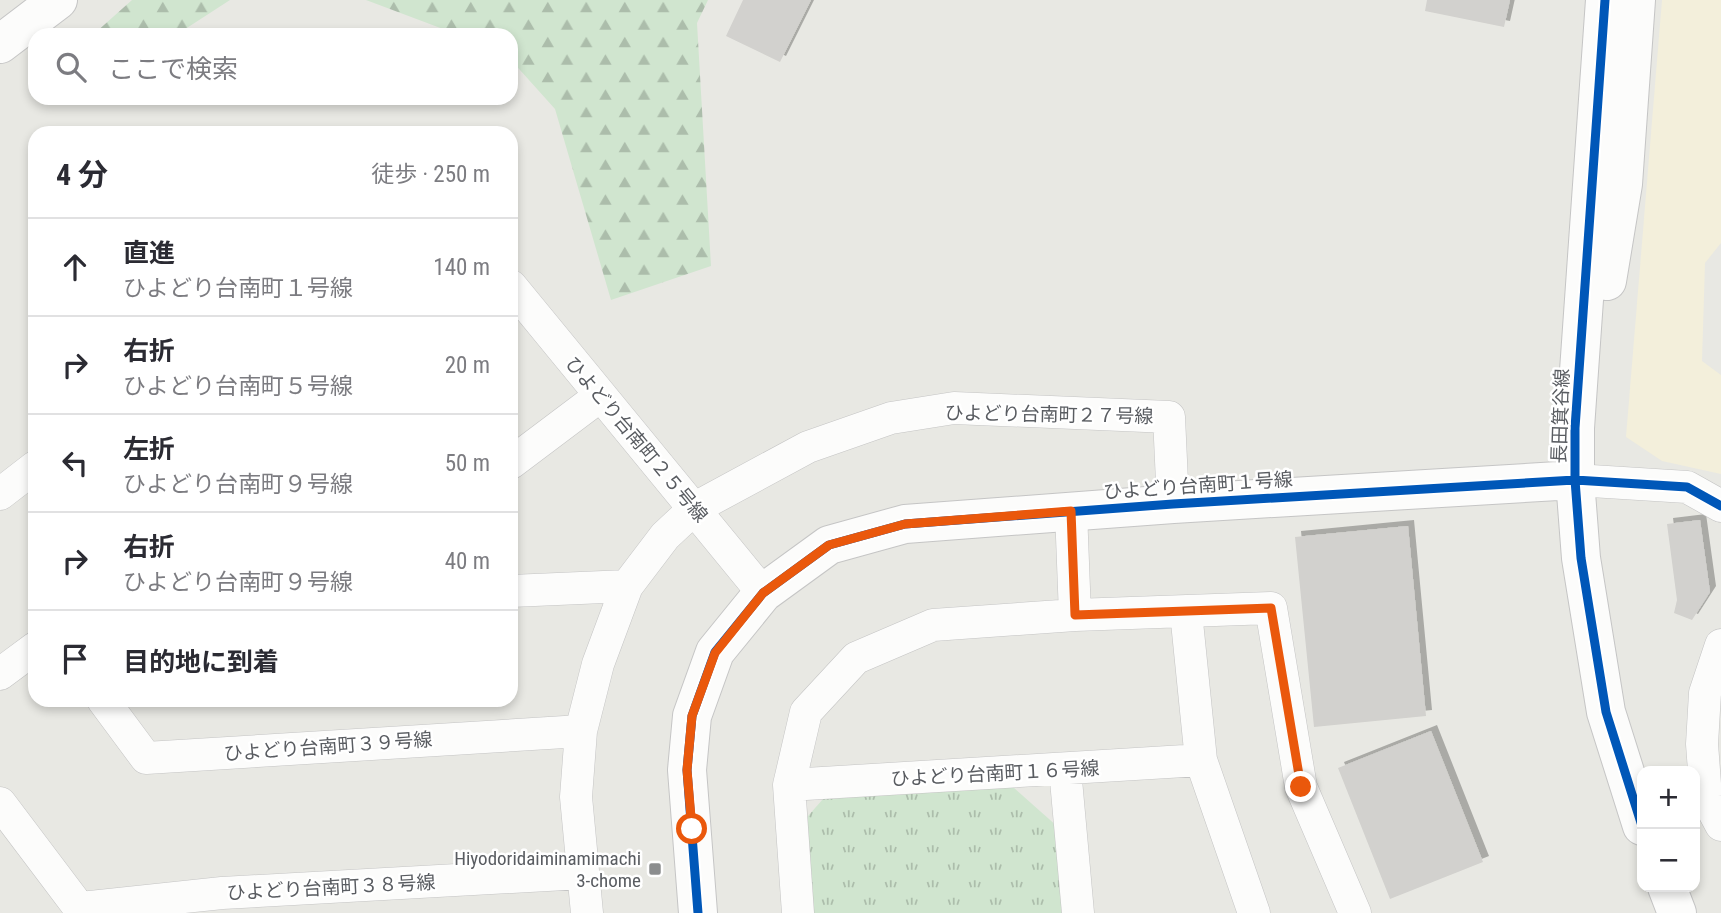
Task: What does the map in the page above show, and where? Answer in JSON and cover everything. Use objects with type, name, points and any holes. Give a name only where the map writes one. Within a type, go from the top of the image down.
[{"type":"street","points":[[0,44],[58,0]]},
{"type":"street","name":"長田箕谷線","points":[[1605,0],[1575,428],[1575,480],[1581,558],[1606,712],[1637,809]]},
{"type":"street","name":"長田箕谷線","points":[[1575,480],[1623,184],[1636,0]]},
{"type":"street","name":"ひよどり台南町２５号線","points":[[518,295],[763,593]]},
{"type":"street","points":[[518,458],[600,396]]},
{"type":"street","name":"ひよどり台南町２７号線","points":[[695,508],[808,447],[884,419],[954,408],[1169,417],[1173,504]]},
{"type":"street","points":[[0,494],[28,472]]},
{"type":"street","points":[[1575,480],[1687,488],[1721,506]]},
{"type":"street","name":"ひよどり台南町１号線","points":[[698,913],[687,770],[692,716],[715,653],[763,593],[829,545],[905,524],[1173,504],[1575,480]]},
{"type":"street","points":[[587,913],[576,797],[581,731],[598,664],[627,586],[665,536],[695,508]]},
{"type":"street","points":[[1071,511],[1075,615]]},
{"type":"street","points":[[518,591],[627,586]]},
{"type":"street","points":[[798,913],[789,785],[806,712],[856,658],[933,625],[1075,615],[1271,608],[1301,787],[1355,913]]},
{"type":"street","points":[[1186,612],[1201,760],[1254,913]]},
{"type":"street","points":[[1721,645],[1705,693],[1702,744],[1706,797],[1721,825]]},
{"type":"street","points":[[0,674],[28,653]]},
{"type":"street","name":"ひよどり台南町３９号線","points":[[108,707],[146,758],[581,731]]},
{"type":"street","name":"ひよどり台南町１６号線","points":[[789,785],[1201,760]]},
{"type":"street","points":[[1066,769],[1078,913]]},
{"type":"street","points":[[0,803],[82,910]]},
{"type":"street","name":"ひよどり台南町３８号線","points":[[82,910],[222,893],[583,873]]},
{"type":"street","points":[[1669,892],[1677,913]]},
{"type":"shaded area","points":[[1662,0],[1721,0],[1721,243],[1705,263],[1702,361],[1721,375],[1721,474],[1662,461],[1626,437]]},
{"type":"green space","points":[[132,0],[230,0],[187,28],[101,28]]},
{"type":"green space","points":[[366,0],[708,0],[697,23],[711,266],[611,300],[555,109],[518,68],[518,28],[440,28]]},
{"type":"green space","points":[[1013,787],[1058,827],[1064,913],[811,913],[801,824],[823,799]]},
{"type":"building","points":[[743,0],[811,0],[780,62],[726,36]]},
{"type":"building","points":[[1427,0],[1510,0],[1504,27],[1425,11]]},
{"type":"building","points":[[1700,520],[1710,592],[1692,620],[1674,613],[1677,600],[1667,524]]},
{"type":"building","points":[[1408,526],[1426,716],[1314,727],[1295,537]]},
{"type":"building","points":[[1431,731],[1483,862],[1390,899],[1338,768]]},
{"type":"cycle path","points":[[1605,0],[1575,428],[1575,480],[1581,558],[1606,712],[1637,810]]},
{"type":"cycle path","points":[[698,913],[687,770],[692,716],[715,652],[763,593],[829,545],[905,524],[1173,504],[1575,480],[1687,487],[1721,506]]},
{"type":"place","name":"Hiyodoridaiminamimachi 3-chome","points":[[655,869]]},
{"type":"route","points":[[692,829],[687,770],[692,716],[715,653],[763,593],[829,545],[905,524],[1071,511],[1075,615],[1271,608],[1301,787]]}]
